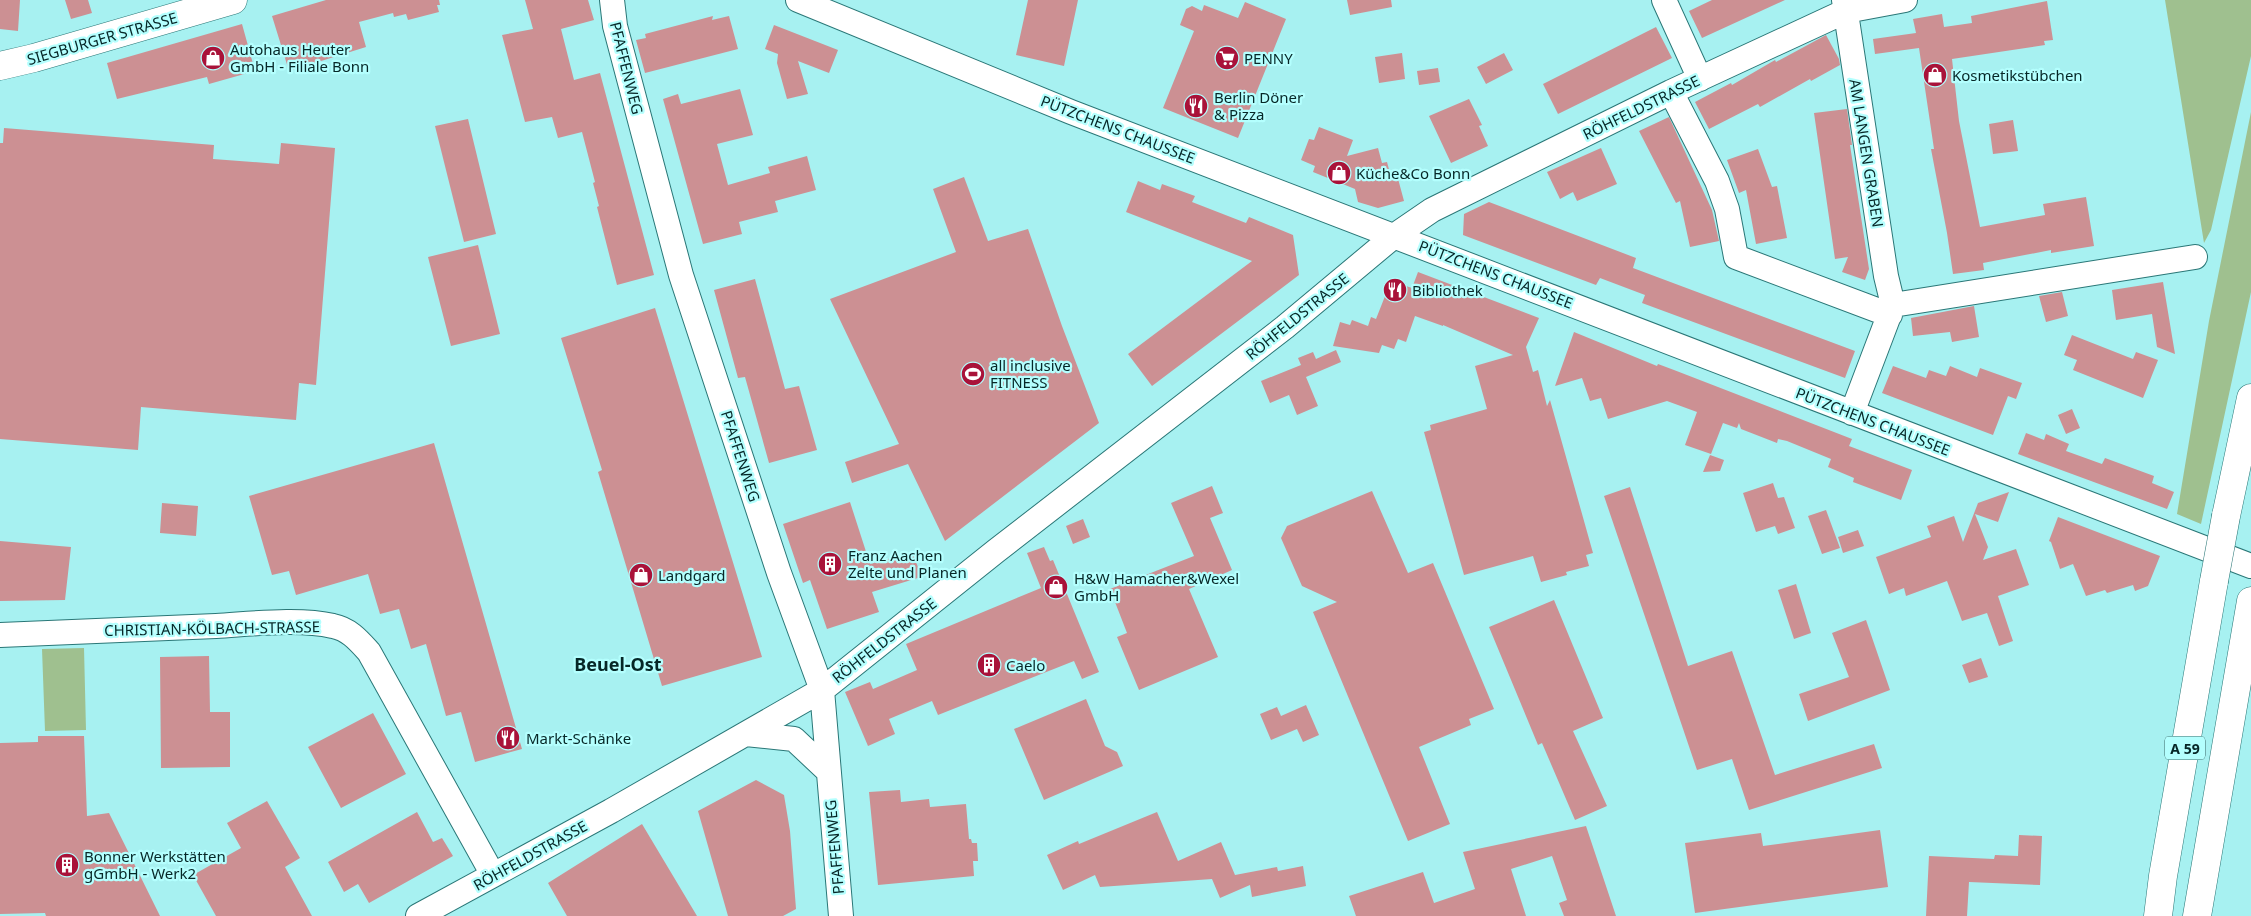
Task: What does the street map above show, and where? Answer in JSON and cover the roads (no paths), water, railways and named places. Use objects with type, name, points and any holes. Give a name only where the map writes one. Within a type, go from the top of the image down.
[{"type":"main road","name":"SIEGBURGER STRASSE","points":[[0,66],[34,58],[233,0]]},
{"type":"main road","name":"A 59","points":[[2158,916],[2163,876],[2214,581],[2251,398]]},
{"type":"main road","name":"A 59","points":[[2197,916],[2251,601]]},
{"type":"street","name":"PFAFFENWEG","points":[[612,0],[616,26],[681,275],[780,573],[822,690],[827,770],[841,916]]},
{"type":"street","name":"PÜTZCHENS CHAUSSEE","points":[[798,0],[1071,112],[1554,296],[2251,566]]},
{"type":"street","points":[[1664,0],[1700,79]]},
{"type":"street","name":"RÖHFELDSTRASSE","points":[[418,916],[822,690],[996,551],[1285,327],[1394,236],[1432,210],[1469,190],[1700,79],[1845,6],[1905,0]]},
{"type":"street","name":"AM LANGEN GRABEN","points":[[1845,6],[1892,310]]},
{"type":"street","points":[[1671,92],[1717,181],[1727,209],[1736,257],[1892,310],[2195,257]]},
{"type":"street","points":[[1852,413],[1892,310]]},
{"type":"street","name":"CHRISTIAN-KÖLBACH-STRASSE","points":[[0,635],[267,623],[316,624],[334,626],[345,630],[369,652],[493,875]]},
{"type":"street","points":[[746,734],[794,739],[827,770]]},
{"type":"place","name":"Autohaus Heuter GmbH - Filiale Bonn","points":[[213,58]]},
{"type":"place","name":"PENNY","points":[[1227,58]]},
{"type":"place","name":"Kosmetikstübchen","points":[[1935,75]]},
{"type":"place","name":"Berlin Döner & Pizza","points":[[1196,106]]},
{"type":"place","name":"Küche&Co Bonn","points":[[1339,173]]},
{"type":"place","name":"Bibliothek","points":[[1395,290]]},
{"type":"place","name":"all inclusive FITNESS","points":[[973,374]]},
{"type":"place","name":"Franz Aachen Zelte und Planen","points":[[830,564]]},
{"type":"place","name":"Landgard","points":[[641,575]]},
{"type":"place","name":"H&W Hamacher&Wexel GmbH","points":[[1056,587]]},
{"type":"place","name":"Caelo","points":[[989,665]]},
{"type":"place","name":"Markt-Schänke","points":[[508,738]]},
{"type":"place","name":"Bonner Werkstätten gGmbH - Werk2","points":[[67,865]]},
{"type":"district","name":"Beuel-Ost","points":[[618,664]]}]
